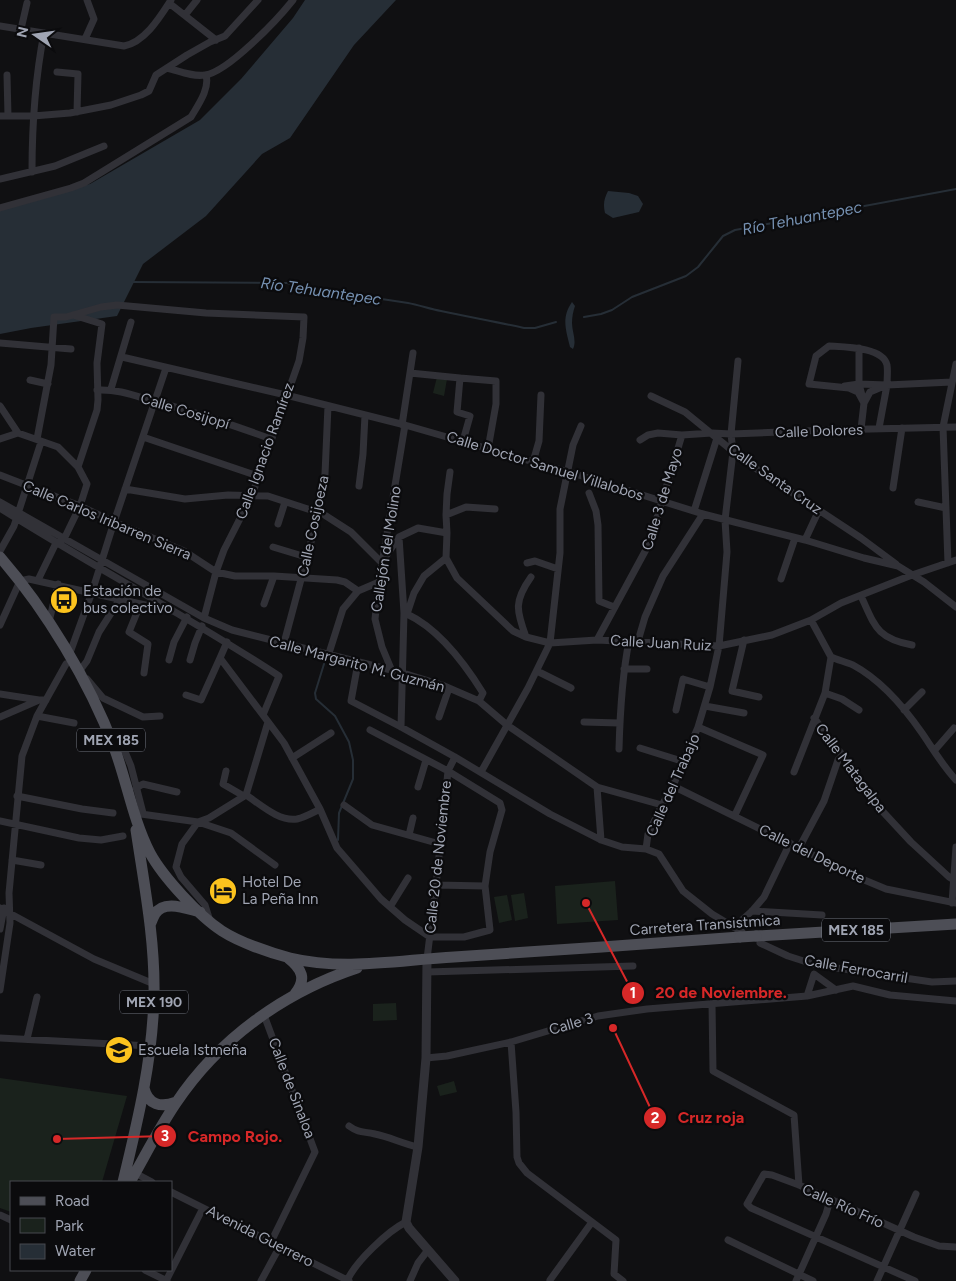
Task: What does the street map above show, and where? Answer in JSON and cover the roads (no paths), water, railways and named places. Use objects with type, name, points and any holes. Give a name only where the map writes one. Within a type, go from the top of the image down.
[{"type":"main road","name":"Carretera Transistmica","points":[[0,557],[20,581],[49,622],[80,672],[114,748],[158,865],[200,912],[211,922],[237,939],[288,958],[326,963],[366,965],[739,932],[758,940],[956,924]]},
{"type":"main road","name":"Carretera Transistmica","points":[[123,1181],[144,1088],[150,1046],[154,984],[150,925],[136,830],[138,815]]},
{"type":"main road","points":[[150,925],[155,913],[166,907],[172,906],[200,912]]},
{"type":"main road","points":[[288,958],[298,966],[301,972],[302,980],[294,996]]},
{"type":"main road","name":"Carretera Transistmica","points":[[132,1178],[176,1102],[213,1056],[232,1038],[294,996],[344,972],[366,965]]},
{"type":"main road","points":[[144,1088],[146,1096],[157,1104],[163,1106],[176,1102]]},
{"type":"street","points":[[85,39],[94,19],[87,0]]},
{"type":"street","points":[[185,15],[196,0]]},
{"type":"street","points":[[8,76],[4,116],[33,116],[77,112],[111,105],[149,91],[156,75],[225,36],[258,0]]},
{"type":"street","points":[[166,68],[192,75],[206,75],[224,66],[255,40],[293,0]]},
{"type":"street","points":[[0,26],[124,46],[133,43],[145,33],[170,2],[216,40]]},
{"type":"street","points":[[21,29],[27,3]]},
{"type":"street","points":[[32,172],[36,73],[44,33]]},
{"type":"street","points":[[57,72],[78,74],[77,112]]},
{"type":"street","points":[[0,208],[71,188],[84,182],[191,117],[201,101],[206,88],[208,81],[206,75]]},
{"type":"street","points":[[0,179],[55,166],[104,146]]},
{"type":"street","name":"Calle Ignacio Ramírez","points":[[72,315],[101,307],[117,305],[206,313],[304,317],[303,338],[298,361],[252,495],[224,550],[204,618]]},
{"type":"street","points":[[0,551],[14,526],[39,441],[48,384],[54,317],[72,315],[102,324],[97,363],[97,410],[78,467]]},
{"type":"street","points":[[111,389],[131,322]]},
{"type":"street","points":[[0,343],[71,349]]},
{"type":"street","points":[[864,403],[858,392],[850,388],[809,384],[816,356],[829,346],[859,348],[880,355],[887,364],[887,385],[879,428]]},
{"type":"street","points":[[859,348],[859,384],[864,403],[862,429]]},
{"type":"street","name":"Callejón del Molino","points":[[392,671],[382,647],[375,619],[413,352]]},
{"type":"street","name":"Calle Doctor Samuel Villalobos","points":[[122,357],[286,395],[404,425],[533,462],[567,475],[577,475],[592,479],[703,514],[898,566],[954,603]]},
{"type":"street","name":"Calle del Trabajo","points":[[358,663],[351,701],[455,757],[550,814],[601,840],[622,847],[646,849],[648,834],[662,805],[674,786],[698,727],[719,646],[727,552],[726,520],[732,452],[731,434],[738,361]]},
{"type":"street","points":[[948,563],[943,427],[956,364]]},
{"type":"street","points":[[71,650],[166,368]]},
{"type":"street","points":[[410,373],[496,381],[496,404],[488,449]]},
{"type":"street","points":[[460,378],[458,412],[470,416],[463,441]]},
{"type":"street","points":[[30,380],[48,384]]},
{"type":"street","points":[[836,386],[952,382]]},
{"type":"street","points":[[864,403],[870,392],[887,385]]},
{"type":"street","name":"Calle Cosijopí","points":[[97,390],[111,389],[155,401],[271,439]]},
{"type":"street","points":[[533,462],[538,442],[541,395]]},
{"type":"street","name":"Calle Santa Cruz","points":[[651,396],[685,412],[715,435],[732,452],[861,538],[898,566]]},
{"type":"street","points":[[0,406],[18,433],[58,447],[78,467],[87,484],[80,506],[60,541],[55,545],[38,580]]},
{"type":"street","name":"Calle Cosijoeza","points":[[284,643],[318,512],[325,474],[328,406]]},
{"type":"street","points":[[359,486],[365,415]]},
{"type":"street","points":[[481,772],[528,688],[550,643],[560,553],[560,509],[573,445],[581,426]]},
{"type":"street","name":"Calle Dolores","points":[[640,440],[648,435],[658,433],[715,435],[956,426]]},
{"type":"street","points":[[892,488],[902,428]]},
{"type":"street","points":[[0,439],[18,433]]},
{"type":"street","name":"Calle 3 de Mayo","points":[[597,640],[650,544],[682,435]]},
{"type":"street","points":[[694,511],[715,435]]},
{"type":"street","points":[[143,437],[258,476]]},
{"type":"street","points":[[406,614],[414,593],[424,576],[446,558],[446,515],[450,472]]},
{"type":"street","name":"Calle Carlos Iribarren Sierra","points":[[0,475],[80,506],[184,551],[216,572],[235,576],[274,576],[337,580],[345,582],[358,591]]},
{"type":"street","points":[[125,489],[185,499],[252,495],[268,496],[323,514],[350,532],[383,562],[399,537],[418,528],[447,533]]},
{"type":"street","points":[[589,493],[596,511],[598,525],[599,601],[614,607]]},
{"type":"street","points":[[0,502],[100,568],[202,626],[279,676],[263,715]]},
{"type":"street","points":[[278,524],[285,502]]},
{"type":"street","points":[[918,502],[946,508]]},
{"type":"street","points":[[0,508],[17,515]]},
{"type":"street","points":[[446,515],[466,508],[496,509]]},
{"type":"street","points":[[805,540],[819,510]]},
{"type":"street","points":[[638,641],[645,617],[663,576],[703,514]]},
{"type":"street","points":[[399,537],[406,614],[401,727]]},
{"type":"street","points":[[781,579],[795,538]]},
{"type":"street","name":"Calle Margarito M. Guzmán","points":[[60,541],[102,560],[204,618],[232,630],[392,671],[449,688],[478,701],[507,725],[597,787],[662,805]]},
{"type":"street","points":[[273,547],[306,557]]},
{"type":"street","name":"Calle Juan Ruiz","points":[[446,558],[457,578],[469,590],[513,631],[526,637],[550,643],[597,640],[719,646],[772,635],[811,620],[841,604],[912,575],[956,560]]},
{"type":"street","points":[[527,563],[535,561],[558,569]]},
{"type":"street","points":[[264,604],[274,576]]},
{"type":"street","points":[[526,637],[517,605],[525,585],[531,577]]},
{"type":"street","points":[[0,625],[20,581],[29,579],[178,612]]},
{"type":"street","points":[[330,650],[343,610],[358,591],[379,582]]},
{"type":"street","points":[[49,622],[58,584]]},
{"type":"street","points":[[861,596],[876,628],[885,636],[897,642],[912,645]]},
{"type":"street","points":[[120,599],[99,632],[80,672],[103,698],[143,717],[160,716]]},
{"type":"street","points":[[140,604],[130,632],[148,644],[144,673]]},
{"type":"street","points":[[406,614],[420,621],[445,644],[483,693],[478,701]]},
{"type":"street","points":[[169,660],[174,642],[187,617]]},
{"type":"street","points":[[811,620],[831,657],[853,665],[877,681],[904,710],[956,780]]},
{"type":"street","points":[[190,660],[202,626]]},
{"type":"street","points":[[744,640],[732,691],[759,696]]},
{"type":"street","points":[[619,749],[619,723],[624,669],[629,641]]},
{"type":"street","points":[[186,695],[201,700],[227,642]]},
{"type":"street","name":"Calle Matagalpa","points":[[794,772],[825,693],[831,657]]},
{"type":"street","points":[[220,658],[284,743],[320,809],[337,848],[357,873],[390,907],[430,937],[464,937],[490,930],[485,886],[490,852],[502,810],[500,802],[448,771],[370,730]]},
{"type":"street","points":[[0,990],[11,914],[9,893],[22,756],[42,700],[66,664]]},
{"type":"street","points":[[624,669],[647,669]]},
{"type":"street","points":[[537,671],[571,688]]},
{"type":"street","points":[[676,710],[682,679],[710,686]]},
{"type":"street","points":[[439,717],[449,688]]},
{"type":"street","points":[[904,710],[922,692]]},
{"type":"street","points":[[825,693],[842,699],[859,710]]},
{"type":"street","points":[[0,694],[42,700]]},
{"type":"street","points":[[0,717],[42,700]]},
{"type":"street","points":[[704,706],[744,713]]},
{"type":"street","points":[[37,716],[74,723]]},
{"type":"street","name":"Calle Matagalpa","points":[[814,718],[843,755],[873,801],[911,842],[948,877],[954,880]]},
{"type":"street","points":[[211,922],[206,905],[180,877],[176,867],[182,844],[198,822],[246,795],[268,722]]},
{"type":"street","points":[[584,722],[619,723]]},
{"type":"street","points":[[698,727],[762,755],[735,815]]},
{"type":"street","points":[[934,751],[954,728]]},
{"type":"street","points":[[292,758],[331,733]]},
{"type":"street","points":[[118,736],[131,766],[136,788],[138,815],[198,822],[231,833],[275,865]]},
{"type":"street","points":[[640,748],[685,762]]},
{"type":"street","points":[[799,848],[824,801],[838,760],[843,755]]},
{"type":"street","name":"Calle 20 de Noviembre","points":[[427,959],[448,771],[455,757]]},
{"type":"street","points":[[418,787],[426,760]]},
{"type":"street","points":[[226,771],[223,784],[242,795],[246,795],[270,812],[288,819],[300,818],[320,809]]},
{"type":"street","points":[[136,788],[143,784],[177,792]]},
{"type":"street","name":"Calle del Deporte","points":[[674,786],[886,889],[954,903]]},
{"type":"street","points":[[597,787],[601,840]]},
{"type":"street","points":[[17,796],[113,814]]},
{"type":"street","points":[[344,805],[372,825],[440,844]]},
{"type":"street","points":[[409,835],[413,818]]},
{"type":"street","points":[[0,821],[58,834],[101,840],[123,836]]},
{"type":"street","points":[[646,849],[659,854],[683,891],[739,932],[752,911],[764,897],[790,843]]},
{"type":"street","points":[[954,903],[956,847]]},
{"type":"street","points":[[12,860],[42,865]]},
{"type":"street","points":[[390,907],[408,878]]},
{"type":"street","points":[[436,885],[485,886]]},
{"type":"street","points":[[0,930],[2,909],[9,893]]},
{"type":"street","points":[[2,909],[94,959],[128,975],[154,984]]},
{"type":"street","points":[[752,911],[822,915]]},
{"type":"street","name":"Calle Ferrocarril","points":[[758,940],[788,956],[816,965],[932,982],[956,981]]},
{"type":"street","points":[[427,959],[426,1058],[418,1147],[406,1222],[454,1281]]},
{"type":"street","points":[[807,996],[816,965]]},
{"type":"street","points":[[426,972],[634,966]]},
{"type":"street","points":[[814,974],[836,990]]},
{"type":"street","name":"Calle 3","points":[[426,1058],[446,1056],[511,1042],[598,1016],[647,1009],[807,996],[853,986],[898,996],[956,1001]]},
{"type":"street","points":[[27,1039],[37,997]]},
{"type":"street","points":[[712,1003],[713,1071],[794,1115],[799,1185]]},
{"type":"street","name":"Calle de Sinaloa","points":[[264,1015],[315,1152],[271,1242]]},
{"type":"street","points":[[0,1038],[150,1046]]},
{"type":"street","points":[[511,1042],[517,1157],[519,1163],[527,1173],[616,1240],[614,1274],[608,1281]]},
{"type":"street","points":[[349,1126],[362,1133],[373,1133],[418,1147]]},
{"type":"street","name":"Calle Río Frío","points":[[815,1237],[751,1208],[747,1204],[764,1174],[799,1185],[898,1231],[939,1246],[956,1247]]},
{"type":"street","points":[[132,1178],[147,1181]]},
{"type":"street","name":"Avenida Guerrero","points":[[172,1193],[347,1281]]},
{"type":"street","points":[[877,1281],[916,1194]]},
{"type":"street","points":[[797,1278],[830,1200]]},
{"type":"street","points":[[172,1269],[202,1208]]},
{"type":"street","points":[[347,1281],[357,1264],[396,1227],[406,1222]]},
{"type":"street","points":[[550,1280],[592,1222]]},
{"type":"street","points":[[815,1237],[915,1281]]},
{"type":"street","points":[[728,1240],[782,1265],[797,1278],[814,1281]]},
{"type":"street","points":[[261,1281],[280,1246]]},
{"type":"street","points":[[410,1281],[418,1263],[428,1250]]},
{"type":"street","points":[[147,1271],[166,1281]]},
{"type":"street","points":[[614,1274],[623,1281]]},
{"type":"water","points":[[305,0],[396,0],[354,45],[290,138],[262,154],[206,216],[143,264],[117,316],[0,334],[0,206],[90,184],[200,120],[241,79],[293,18]]},
{"type":"water","points":[[608,191],[638,196],[643,204],[639,212],[613,218],[605,213],[604,202]]},
{"type":"water","points":[[572,302],[575,306],[572,321],[573,349],[570,347],[565,324],[566,313]]},
{"type":"waterway","name":"Río Tehuantepec","points":[[584,317],[612,310],[632,297],[686,276],[698,267],[723,236],[735,230],[956,189]]},
{"type":"waterway","name":"Río Tehuantepec","points":[[131,282],[287,283],[332,292],[408,303],[524,328],[535,328],[556,322]]},
{"type":"waterway","points":[[324,664],[315,693],[316,699],[335,716],[349,742],[353,760],[353,779],[339,813],[338,840]]},
{"type":"place","name":"Estación de bus colectivo","points":[[64,600]]},
{"type":"place","name":"Hotel De La Peña Inn","points":[[223,891]]},
{"type":"place","name":"20 de Noviembre.","points":[[586,903]]},
{"type":"place","name":"Cruz roja","points":[[613,1028]]},
{"type":"place","name":"Escuela Istmeña","points":[[119,1050]]},
{"type":"place","name":"Campo Rojo.","points":[[57,1139]]}]
